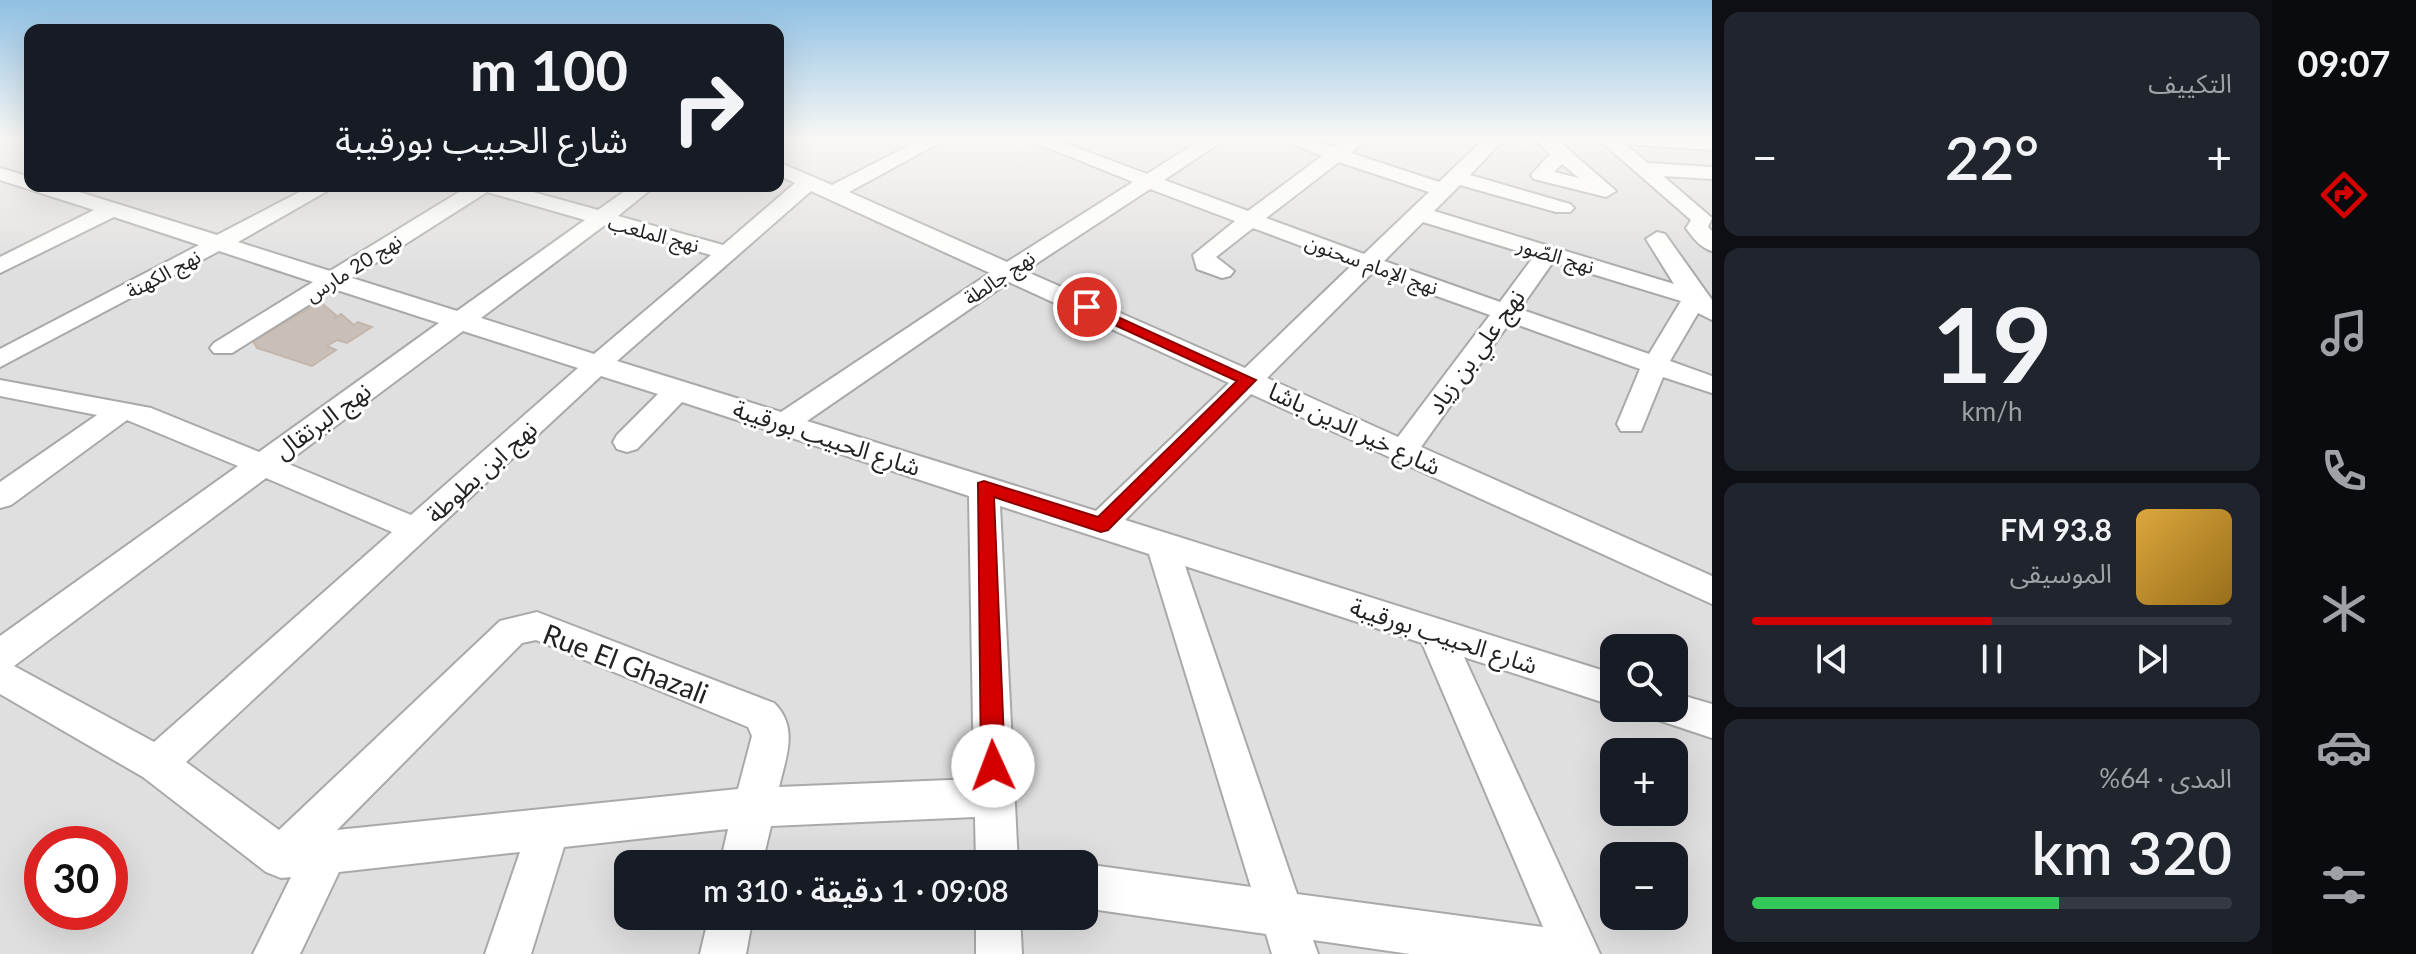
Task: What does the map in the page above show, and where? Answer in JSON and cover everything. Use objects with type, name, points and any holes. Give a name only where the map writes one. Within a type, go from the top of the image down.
[{"type":"street","name":"شارع خير الدين باشا","points":[[808,183],[1712,591]]},
{"type":"street","name":"نهج ابن بطوطة","points":[[157,764],[599,363],[728,253],[820,188],[833,183]]},
{"type":"street","name":"نهج جالطة","points":[[785,423],[1007,271],[1145,183]]},
{"type":"street","name":"نهج الإمام سحنون","points":[[1151,183],[1712,385]]},
{"type":"street","points":[[1222,271],[1205,264],[1202,258],[1298,183]]},
{"type":"street","points":[[1101,525],[1448,183],[1563,208]]},
{"type":"street","points":[[1662,183],[1702,219],[1707,234]]},
{"type":"street","name":"شارع الحبيب بورقيبة","points":[[58,192],[1600,685]]},
{"type":"street","name":"نهج الكهنة","points":[[0,359],[315,192]]},
{"type":"street","name":"نهج 20 مارس","points":[[223,348],[476,192]]},
{"type":"street","name":"نهج الملعب","points":[[508,192],[728,253]]},
{"type":"street","name":"نهج البرتقال","points":[[4,652],[637,192]]},
{"type":"street","points":[[1689,205],[1712,206]]},
{"type":"street","points":[[0,266],[113,209]]},
{"type":"street","name":"نهج الصّور","points":[[1417,213],[1704,306]]},
{"type":"street","points":[[1631,424],[1655,365],[1704,306],[1657,239]]},
{"type":"street","name":"نهج علي بن زياد","points":[[1403,451],[1503,310],[1548,253]]},
{"type":"street","points":[[0,388],[141,414],[417,530]]},
{"type":"street","points":[[627,442],[679,389]]},
{"type":"street","points":[[0,497],[122,411]]},
{"type":"street","points":[[984,488],[996,850]]},
{"type":"street","points":[[1162,545],[1289,934]]},
{"type":"street","name":"Rue El Ghazali","points":[[281,857],[512,631],[537,626],[761,715],[769,723],[771,736],[744,850]]},
{"type":"street","points":[[1435,632],[1577,954]]},
{"type":"street","points":[[4,652],[281,857],[753,807],[994,797]]},
{"type":"street","points":[[1688,713],[1712,721]]},
{"type":"street","points":[[508,954],[549,829]]},
{"type":"street","points":[[276,954],[325,854]]},
{"type":"street","points":[[1098,889],[1289,934],[1571,954]]},
{"type":"street","points":[[723,954],[728,930]]},
{"type":"street","points":[[998,930],[999,954]]},
{"type":"shaded area","points":[[0,183],[24,183],[24,192],[784,192],[784,183],[1712,183],[1712,954],[0,954]]},
{"type":"building","points":[[320,302],[336,315],[334,319],[341,314],[354,325],[358,322],[372,327],[347,343],[337,340],[327,346],[336,350],[312,366],[257,348],[253,341]]},
{"type":"route","points":[[993,766],[984,488],[1101,525],[1248,380],[1087,307]]}]
